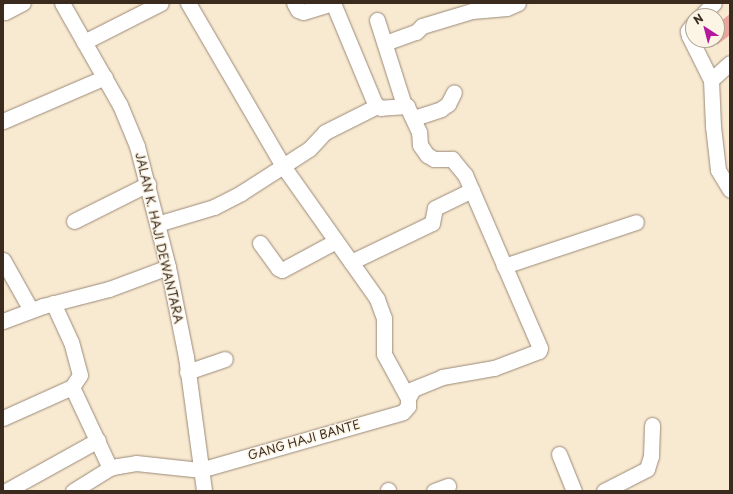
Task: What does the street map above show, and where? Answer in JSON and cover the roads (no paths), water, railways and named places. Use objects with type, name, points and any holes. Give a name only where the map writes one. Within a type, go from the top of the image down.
[{"type":"street","points":[[5,12],[22,3]]},
{"type":"street","name":"JALAN K. HAJI DEWANTARA","points":[[62,3],[105,77],[130,125],[148,184],[168,267],[187,372],[204,491]]},
{"type":"street","points":[[84,42],[161,3]]},
{"type":"street","points":[[188,3],[283,166],[351,262],[382,309],[384,354],[407,404]]},
{"type":"street","points":[[294,3],[298,10],[303,12],[333,3],[377,106]]},
{"type":"street","points":[[385,43],[416,32],[422,26],[472,11],[507,8],[518,3]]},
{"type":"street","points":[[377,20],[404,105]]},
{"type":"street","points":[[695,48],[711,80],[713,126],[718,170],[730,190]]},
{"type":"street","points":[[711,80],[730,63]]},
{"type":"street","points":[[3,121],[105,77]]},
{"type":"street","points":[[414,118],[448,104],[454,92]]},
{"type":"street","points":[[158,224],[214,206],[241,193],[309,149],[325,132],[377,106],[404,105],[410,109],[414,118],[420,145],[428,155],[434,159],[452,159],[458,164],[472,190],[540,348],[539,351],[494,368],[442,377],[413,389],[407,404]]},
{"type":"street","points":[[74,221],[148,184]]},
{"type":"street","points":[[351,262],[432,223],[435,208],[472,190]]},
{"type":"street","points":[[504,266],[636,222]]},
{"type":"street","points":[[260,243],[278,268],[282,270],[336,241]]},
{"type":"street","points":[[3,260],[31,310]]},
{"type":"street","points":[[3,321],[53,303],[109,289],[168,267]]},
{"type":"street","points":[[3,418],[72,387],[80,375],[71,342],[53,303]]},
{"type":"street","points":[[187,372],[225,359]]},
{"type":"street","points":[[72,387],[110,468]]},
{"type":"street","name":"GANG HAJI BANTE","points":[[200,470],[407,404]]},
{"type":"street","points":[[604,491],[647,469],[651,456],[652,425]]},
{"type":"street","points":[[6,491],[98,440]]},
{"type":"street","points":[[559,454],[574,491]]},
{"type":"street","points":[[81,488],[110,468],[136,463],[200,470]]}]
